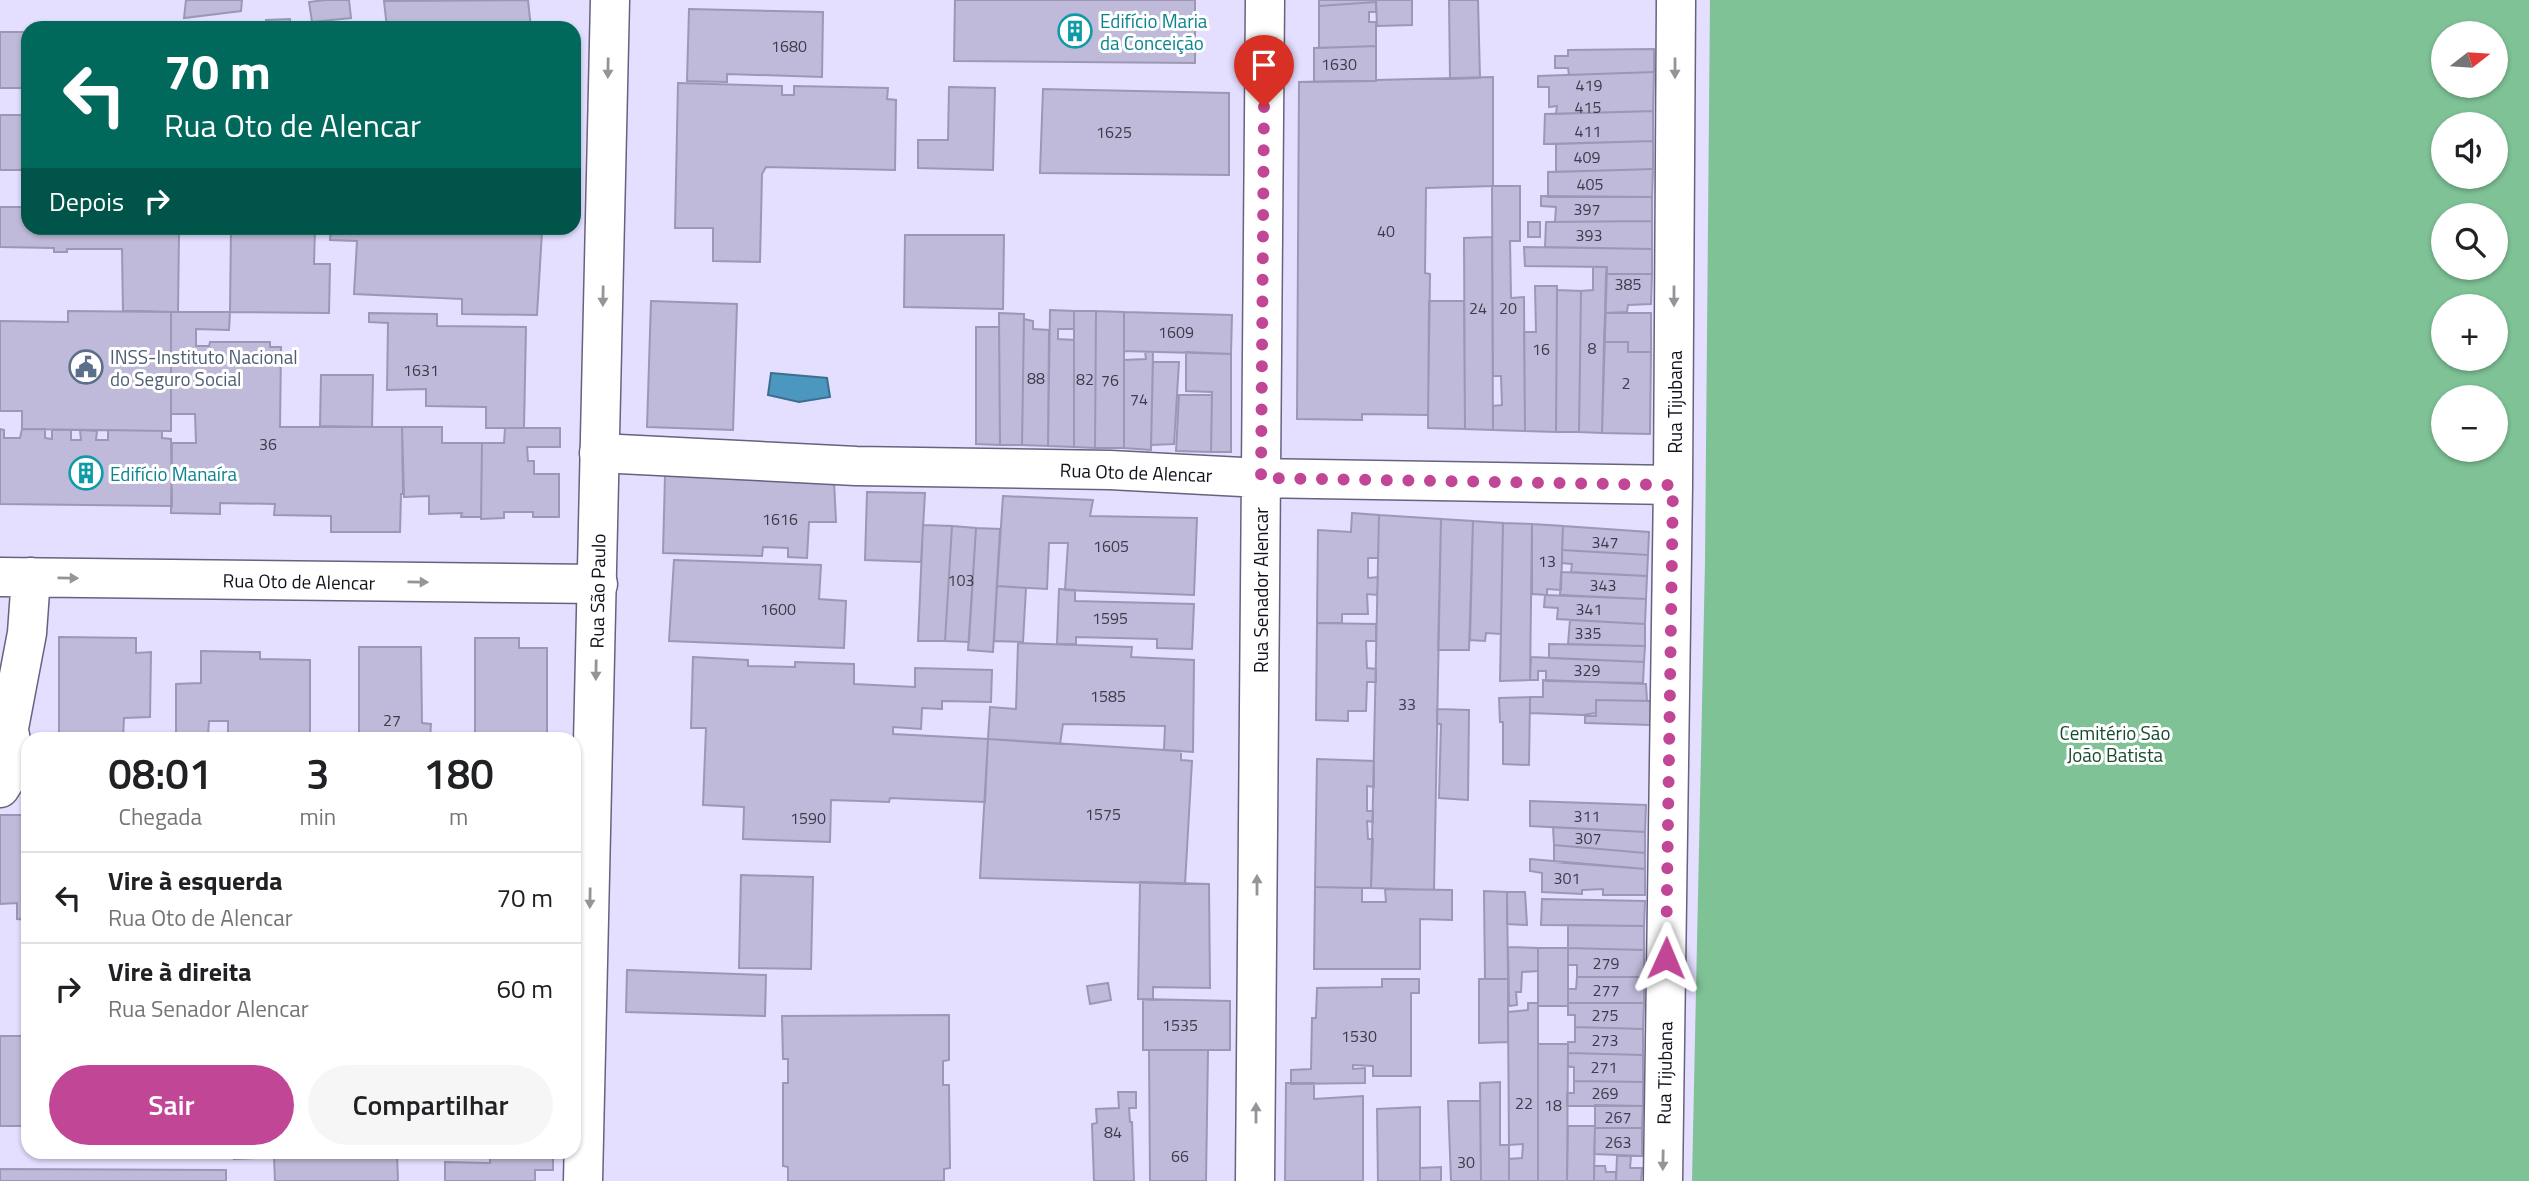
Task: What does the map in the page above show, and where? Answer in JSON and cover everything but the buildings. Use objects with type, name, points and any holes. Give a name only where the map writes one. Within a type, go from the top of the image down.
[{"type":"street","name":"Rua São Paulo","points":[[583,1181],[610,0]]},
{"type":"street","name":"Rua Senador Alencar","points":[[1255,1181],[1265,0]]},
{"type":"street","name":"Rua Tijubana","points":[[1662,1181],[1673,485],[1676,0]]},
{"type":"street","name":"Rua Oto de Alencar","points":[[599,453],[856,466],[1110,470],[1261,478],[1673,485]]},
{"type":"street","name":"Rua Oto de Alencar","points":[[16,577],[598,584]]},
{"type":"street","points":[[0,788],[9,776],[12,746],[4,720],[27,633],[16,577]]},
{"type":"green space","name":"Cemitério São João Batista","points":[[1710,0],[2529,0],[2529,1181],[1692,1181],[1705,562]]},
{"type":"water","points":[[771,373],[827,378],[830,397],[799,402],[768,395]]},
{"type":"place","name":"Edifício Maria da Conceição","points":[[1075,31]]},
{"type":"place","name":"INSS-Instituto Nacional do Seguro Social","points":[[86,367]]},
{"type":"place","name":"Edifício Manaíra","points":[[86,473]]},
{"type":"route","points":[[1264,107],[1261,478],[1673,485],[1666,958]]}]
